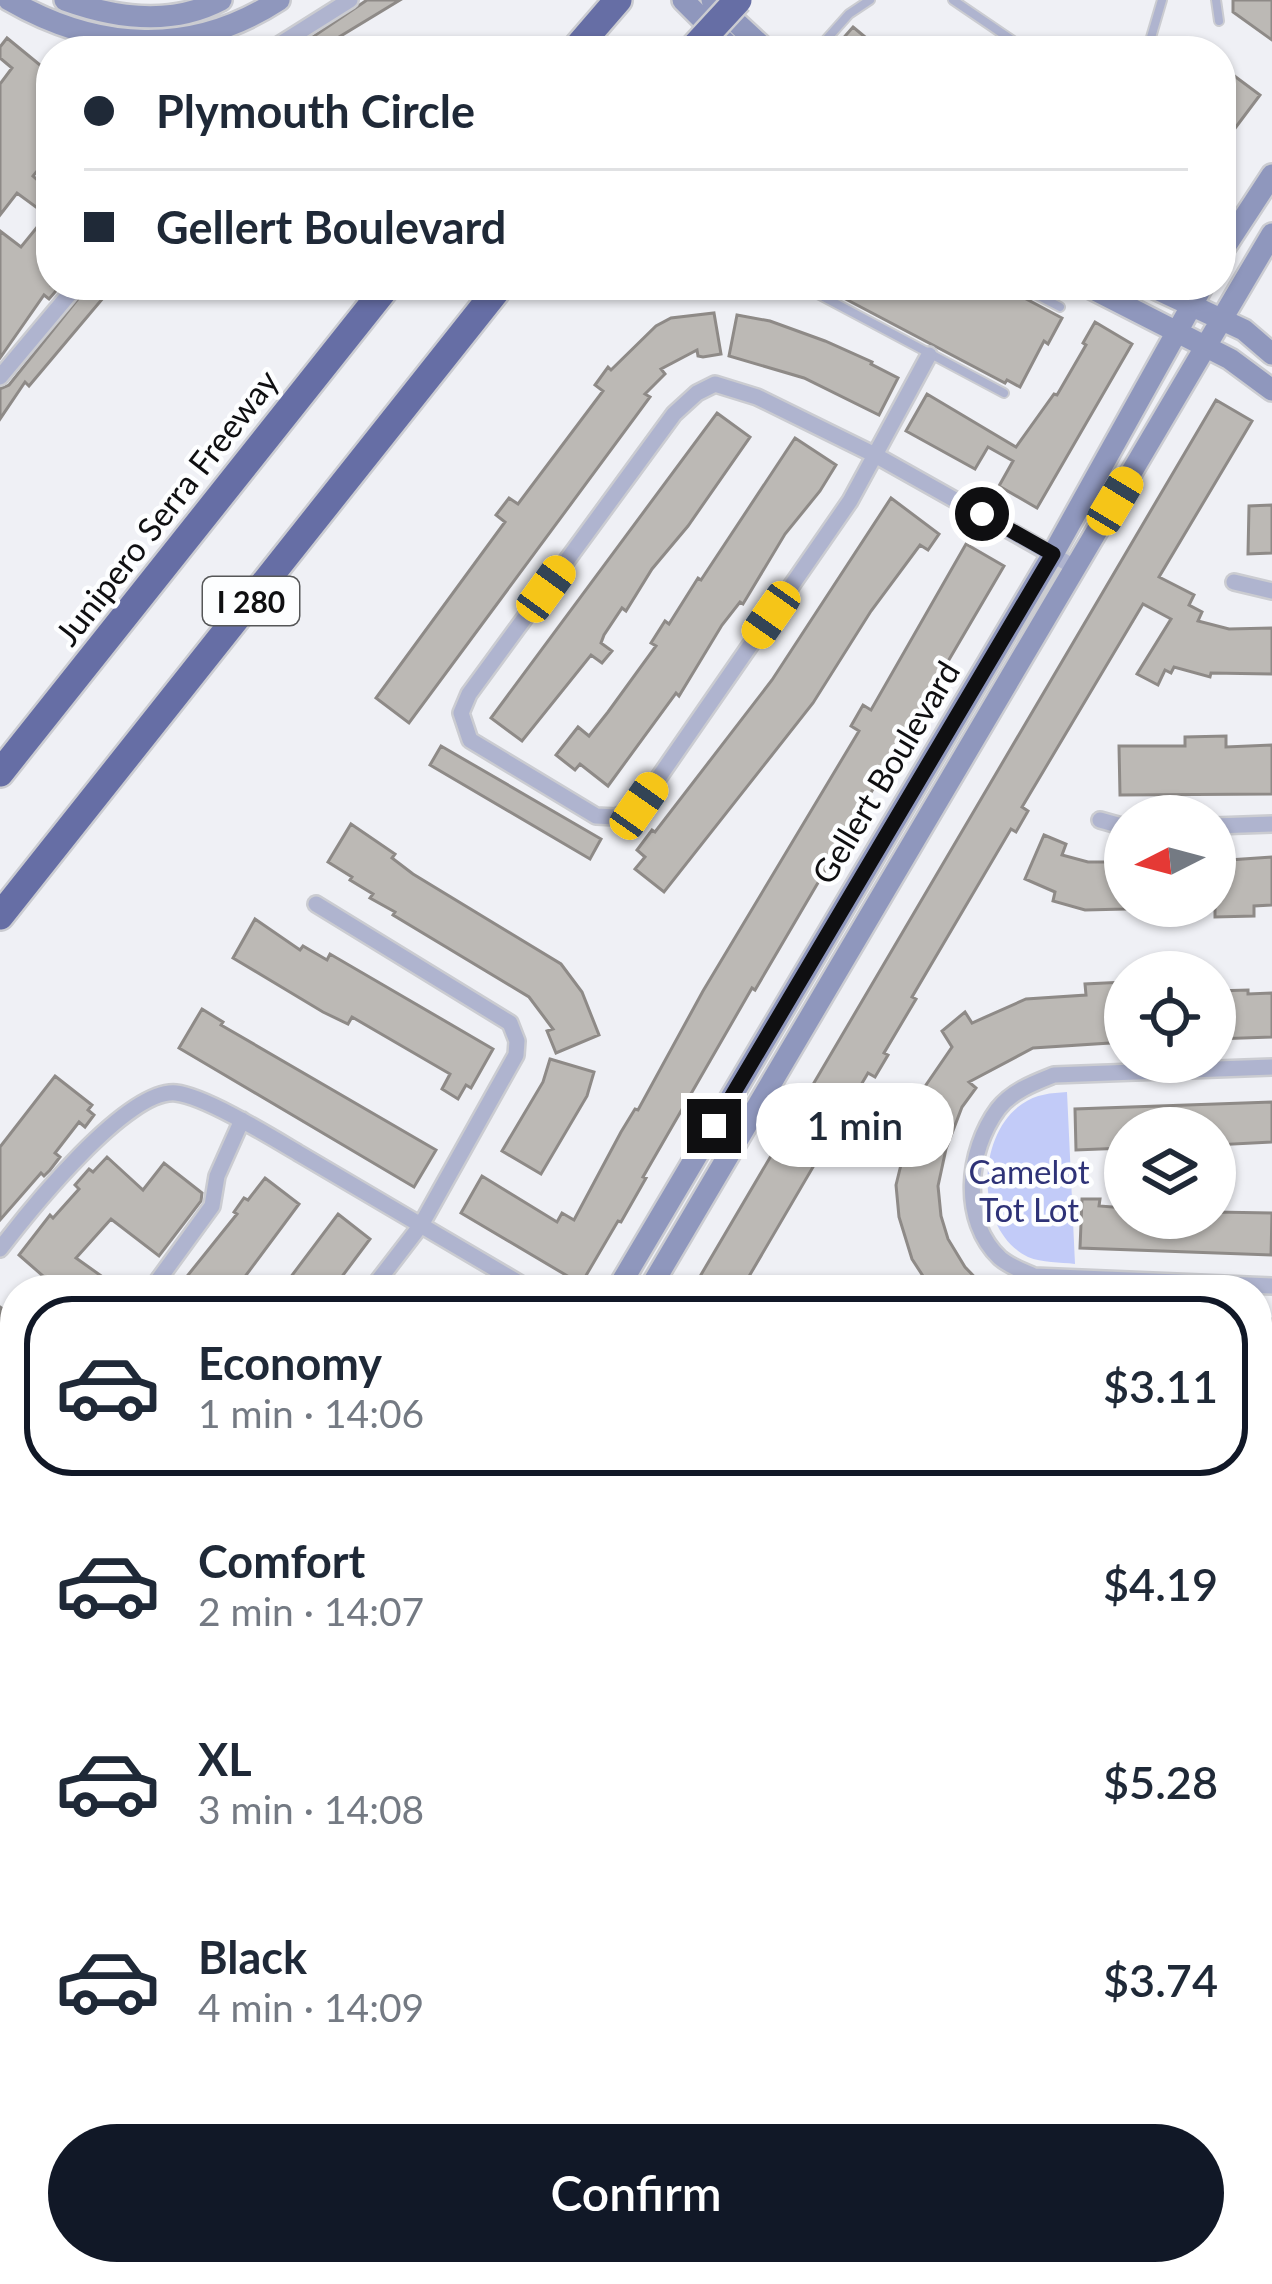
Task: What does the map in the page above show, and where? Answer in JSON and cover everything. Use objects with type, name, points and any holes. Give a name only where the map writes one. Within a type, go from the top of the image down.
[{"type":"highway","points":[[705,36],[738,0]]},
{"type":"highway","points":[[587,36],[613,5]]},
{"type":"highway","name":"Junipero Serra Freeway","points":[[0,773],[376,300]]},
{"type":"highway","name":"I 280","points":[[0,916],[489,300]]},
{"type":"main road","points":[[9,0],[88,36]]},
{"type":"main road","points":[[65,0],[168,16],[221,0]]},
{"type":"main road","points":[[198,36],[255,15],[279,0]]},
{"type":"main road","points":[[683,0],[719,36]]},
{"type":"main road","points":[[712,0],[750,36]]},
{"type":"main road","points":[[1236,230],[1272,175]]},
{"type":"main road","name":"Gellert Boulevard","points":[[1236,297],[1272,234]]},
{"type":"main road","points":[[1114,300],[1252,372],[1272,390]]},
{"type":"main road","points":[[1179,300],[1244,329],[1272,354]]},
{"type":"main road","name":"Gellert Boulevard","points":[[626,1275],[1053,554],[1194,300]]},
{"type":"main road","name":"Gellert Boulevard","points":[[658,1275],[1234,300]]},
{"type":"street","points":[[293,36],[350,0]]},
{"type":"street","points":[[0,377],[64,300]]},
{"type":"street","points":[[929,355],[875,455],[850,501],[639,806],[616,817],[596,816],[470,740],[461,713],[470,694],[674,414],[715,384],[757,397],[875,455],[1076,568]]},
{"type":"street","points":[[1234,582],[1272,591]]},
{"type":"street","points":[[1100,820],[1104,821]]},
{"type":"street","points":[[1236,825],[1272,824]]},
{"type":"street","points":[[316,904],[510,1023],[517,1041],[516,1055],[422,1226],[383,1275]]},
{"type":"street","points":[[1032,1275],[1002,1260],[981,1233],[970,1189],[975,1162],[999,1108],[1024,1088],[1064,1075],[1272,1067]]},
{"type":"street","points":[[0,1249],[26,1214],[105,1130],[146,1101],[175,1092],[242,1120],[505,1275]]},
{"type":"street","points":[[162,1275],[212,1206],[217,1176],[242,1120]]},
{"type":"lane","points":[[829,36],[869,0]]},
{"type":"lane","points":[[953,0],[1006,36]]},
{"type":"lane","points":[[1151,36],[1162,0]]},
{"type":"lane","points":[[1216,0],[1219,20]]},
{"type":"lane","points":[[828,300],[1004,393]]},
{"type":"lane","points":[[1047,300],[1060,307]]},
{"type":"green space","name":"Camelot Tot Lot","points":[[1067,1092],[1075,1264],[1033,1259],[1010,1244],[990,1205],[988,1182],[989,1159],[1007,1118],[1033,1098]]},
{"type":"building","points":[[367,0],[400,0],[341,36],[314,36]]},
{"type":"building","points":[[1233,0],[1272,0],[1272,40],[1233,12]]},
{"type":"building","points":[[7,38],[36,62],[36,207],[17,193],[0,215],[0,84],[12,68],[0,58],[0,47]]},
{"type":"building","points":[[1236,77],[1260,95],[1236,127]]},
{"type":"building","points":[[36,229],[36,300],[41,300],[0,358],[0,231],[21,247]]},
{"type":"building","points":[[77,300],[101,300],[29,386],[25,382],[0,419],[0,389],[9,385]]},
{"type":"building","points":[[847,300],[1028,300],[1062,318],[1020,387]]},
{"type":"building","points":[[714,313],[721,354],[703,357],[697,350],[661,369],[665,374],[645,394],[650,397],[409,723],[376,698],[505,522],[496,515],[509,498],[518,504],[603,391],[595,385],[608,367],[611,370],[656,326],[671,318]]},
{"type":"building","points":[[737,315],[825,341],[898,378],[879,415],[804,378],[729,356]]},
{"type":"building","points":[[1095,322],[1132,344],[1037,508],[999,486],[1013,461],[988,447],[975,469],[906,431],[927,394],[1016,447],[1057,395]]},
{"type":"building","points":[[1216,400],[1252,421],[1159,577],[1194,595],[1189,605],[1202,612],[1198,621],[1229,629],[1272,628],[1272,674],[1211,673],[1210,677],[1174,667],[1171,673],[1165,670],[1158,685],[1137,674],[1171,619],[1143,604],[1022,807],[1028,811],[1016,832],[1011,829],[912,997],[916,999],[884,1053],[888,1055],[875,1077],[868,1073],[750,1275],[701,1275]]},
{"type":"building","points":[[717,413],[750,437],[604,635],[601,643],[612,651],[602,663],[591,655],[522,741],[491,718]]},
{"type":"building","points":[[795,438],[836,465],[820,491],[785,534],[743,604],[722,625],[679,696],[676,693],[608,786],[580,764],[575,770],[556,755],[578,727],[589,736],[608,712],[656,646],[651,643],[665,621],[669,624],[698,578],[701,580]]},
{"type":"building","points":[[891,498],[939,534],[928,550],[920,545],[813,703],[664,892],[635,869],[645,857],[637,850],[772,680]]},
{"type":"building","points":[[1272,505],[1272,553],[1248,554],[1249,506]]},
{"type":"building","points":[[966,544],[1004,566],[586,1275],[566,1275],[461,1213],[482,1176],[557,1222],[562,1213],[574,1220],[703,991],[859,731],[851,726],[863,705],[871,710]]},
{"type":"building","points":[[1226,736],[1226,747],[1272,745],[1272,794],[1120,795],[1119,746],[1185,746],[1185,737]]},
{"type":"building","points":[[441,746],[601,839],[590,859],[430,765]]},
{"type":"building","points":[[351,824],[395,854],[392,858],[413,874],[561,964],[582,992],[599,1035],[556,1053],[547,1031],[553,1029],[529,997],[370,898],[373,894],[328,862]]},
{"type":"building","points":[[1044,835],[1066,844],[1062,855],[1104,862],[1104,910],[1085,910],[1053,901],[1055,892],[1025,879]]},
{"type":"building","points":[[1272,857],[1272,905],[1254,906],[1254,916],[1236,916],[1236,860]]},
{"type":"building","points":[[255,919],[300,950],[303,946],[327,960],[330,954],[493,1049],[471,1088],[466,1085],[458,1099],[442,1089],[450,1074],[352,1017],[348,1024],[323,1012],[233,958]]},
{"type":"building","points":[[1104,983],[1104,1043],[1033,1048],[969,1082],[976,1088],[962,1107],[938,1186],[948,1239],[973,1275],[922,1275],[912,1259],[899,1217],[896,1185],[913,1116],[926,1085],[952,1047],[942,1031],[965,1012],[972,1023],[1026,999],[1086,995],[1085,984]]},
{"type":"building","points":[[1236,990],[1272,993],[1272,1037],[1236,1038]]},
{"type":"building","points":[[202,1009],[221,1025],[436,1150],[414,1187],[179,1048]]},
{"type":"building","points":[[550,1059],[594,1072],[587,1096],[541,1174],[502,1151],[543,1082]]},
{"type":"building","points":[[55,1076],[92,1105],[88,1110],[94,1115],[85,1127],[79,1122],[55,1153],[60,1157],[50,1170],[44,1176],[41,1173],[0,1220],[0,1147]]},
{"type":"building","points":[[1272,1102],[1272,1142],[1236,1144],[1236,1107],[1131,1107]]},
{"type":"building","points":[[1104,1108],[1104,1149],[1076,1150],[1075,1109]]},
{"type":"building","points":[[107,1157],[143,1190],[164,1163],[202,1193],[201,1201],[159,1256],[111,1219],[76,1258],[100,1275],[42,1275],[19,1255],[50,1215],[53,1218],[79,1189],[75,1185],[89,1169],[93,1172]]},
{"type":"building","points":[[265,1178],[299,1204],[246,1275],[188,1275],[237,1214],[244,1198],[248,1200]]},
{"type":"building","points":[[1082,1199],[1100,1199],[1104,1239],[1236,1239],[1236,1212],[1272,1213],[1271,1255],[1080,1248]]},
{"type":"building","points":[[338,1214],[370,1239],[343,1275],[292,1275]]},
{"type":"route","points":[[714,1126],[1053,554],[982,514]]}]
